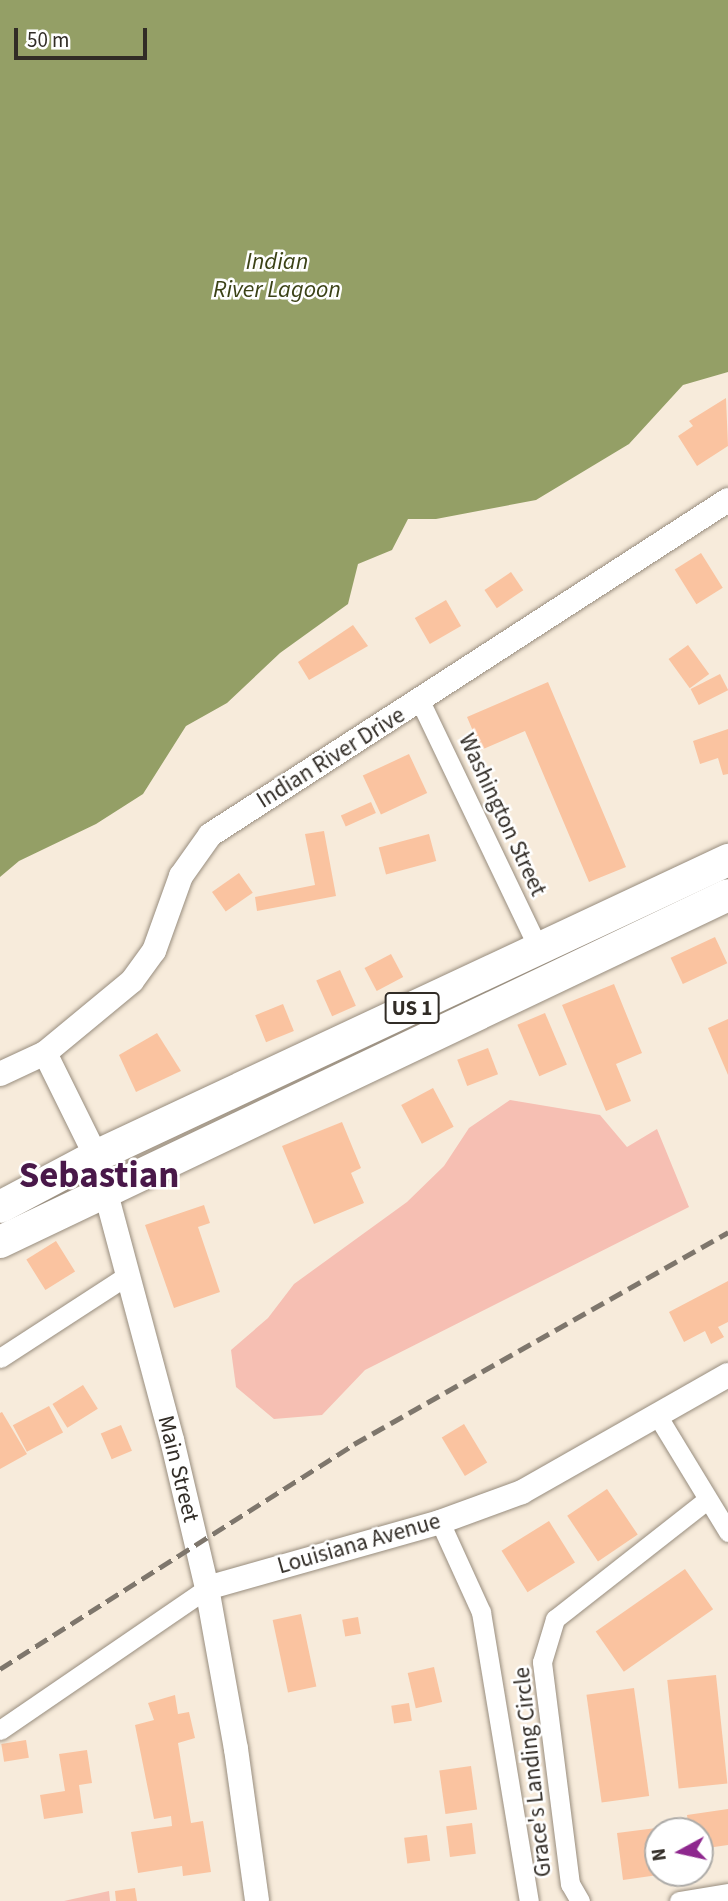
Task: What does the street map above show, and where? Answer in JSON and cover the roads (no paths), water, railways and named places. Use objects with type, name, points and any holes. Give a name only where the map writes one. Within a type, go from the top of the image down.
[{"type":"main road","name":"US 1","points":[[0,1207],[96,1156],[728,860]]},
{"type":"main road","name":"US 1","points":[[0,1242],[105,1189],[728,895]]},
{"type":"main road","points":[[613,949],[620,926],[640,901]]},
{"type":"main road","points":[[505,1000],[531,968],[538,949]]},
{"type":"street","name":"Indian River Drive","points":[[0,1074],[45,1053],[138,973],[154,951],[181,876],[210,835],[728,500]]},
{"type":"street","name":"Washington Street","points":[[421,701],[538,949]]},
{"type":"street","name":"Main Street","points":[[45,1053],[96,1156],[207,1588],[236,1749],[257,1901]]},
{"type":"street","points":[[0,1358],[128,1275]]},
{"type":"street","name":"Louisiana Avenue","points":[[0,1730],[207,1588],[440,1522],[522,1492],[728,1375]]},
{"type":"street","points":[[657,1415],[728,1532]]},
{"type":"street","name":"Grace's Landing Circle","points":[[580,1901],[570,1884],[542,1662],[555,1619],[707,1500]]},
{"type":"street","points":[[440,1522],[481,1612],[530,1901]]},
{"type":"street","points":[[679,1901],[728,1893]]},
{"type":"water","name":"Indian River Lagoon","points":[[0,0],[728,0],[728,372],[683,385],[629,444],[536,500],[436,519],[408,519],[392,550],[358,564],[348,604],[280,653],[227,703],[186,726],[143,794],[96,824],[19,861],[0,877]]},
{"type":"railway","points":[[0,1669],[354,1444],[728,1232]]},
{"type":"district","name":"Sebastian","points":[[99,1176]]}]
